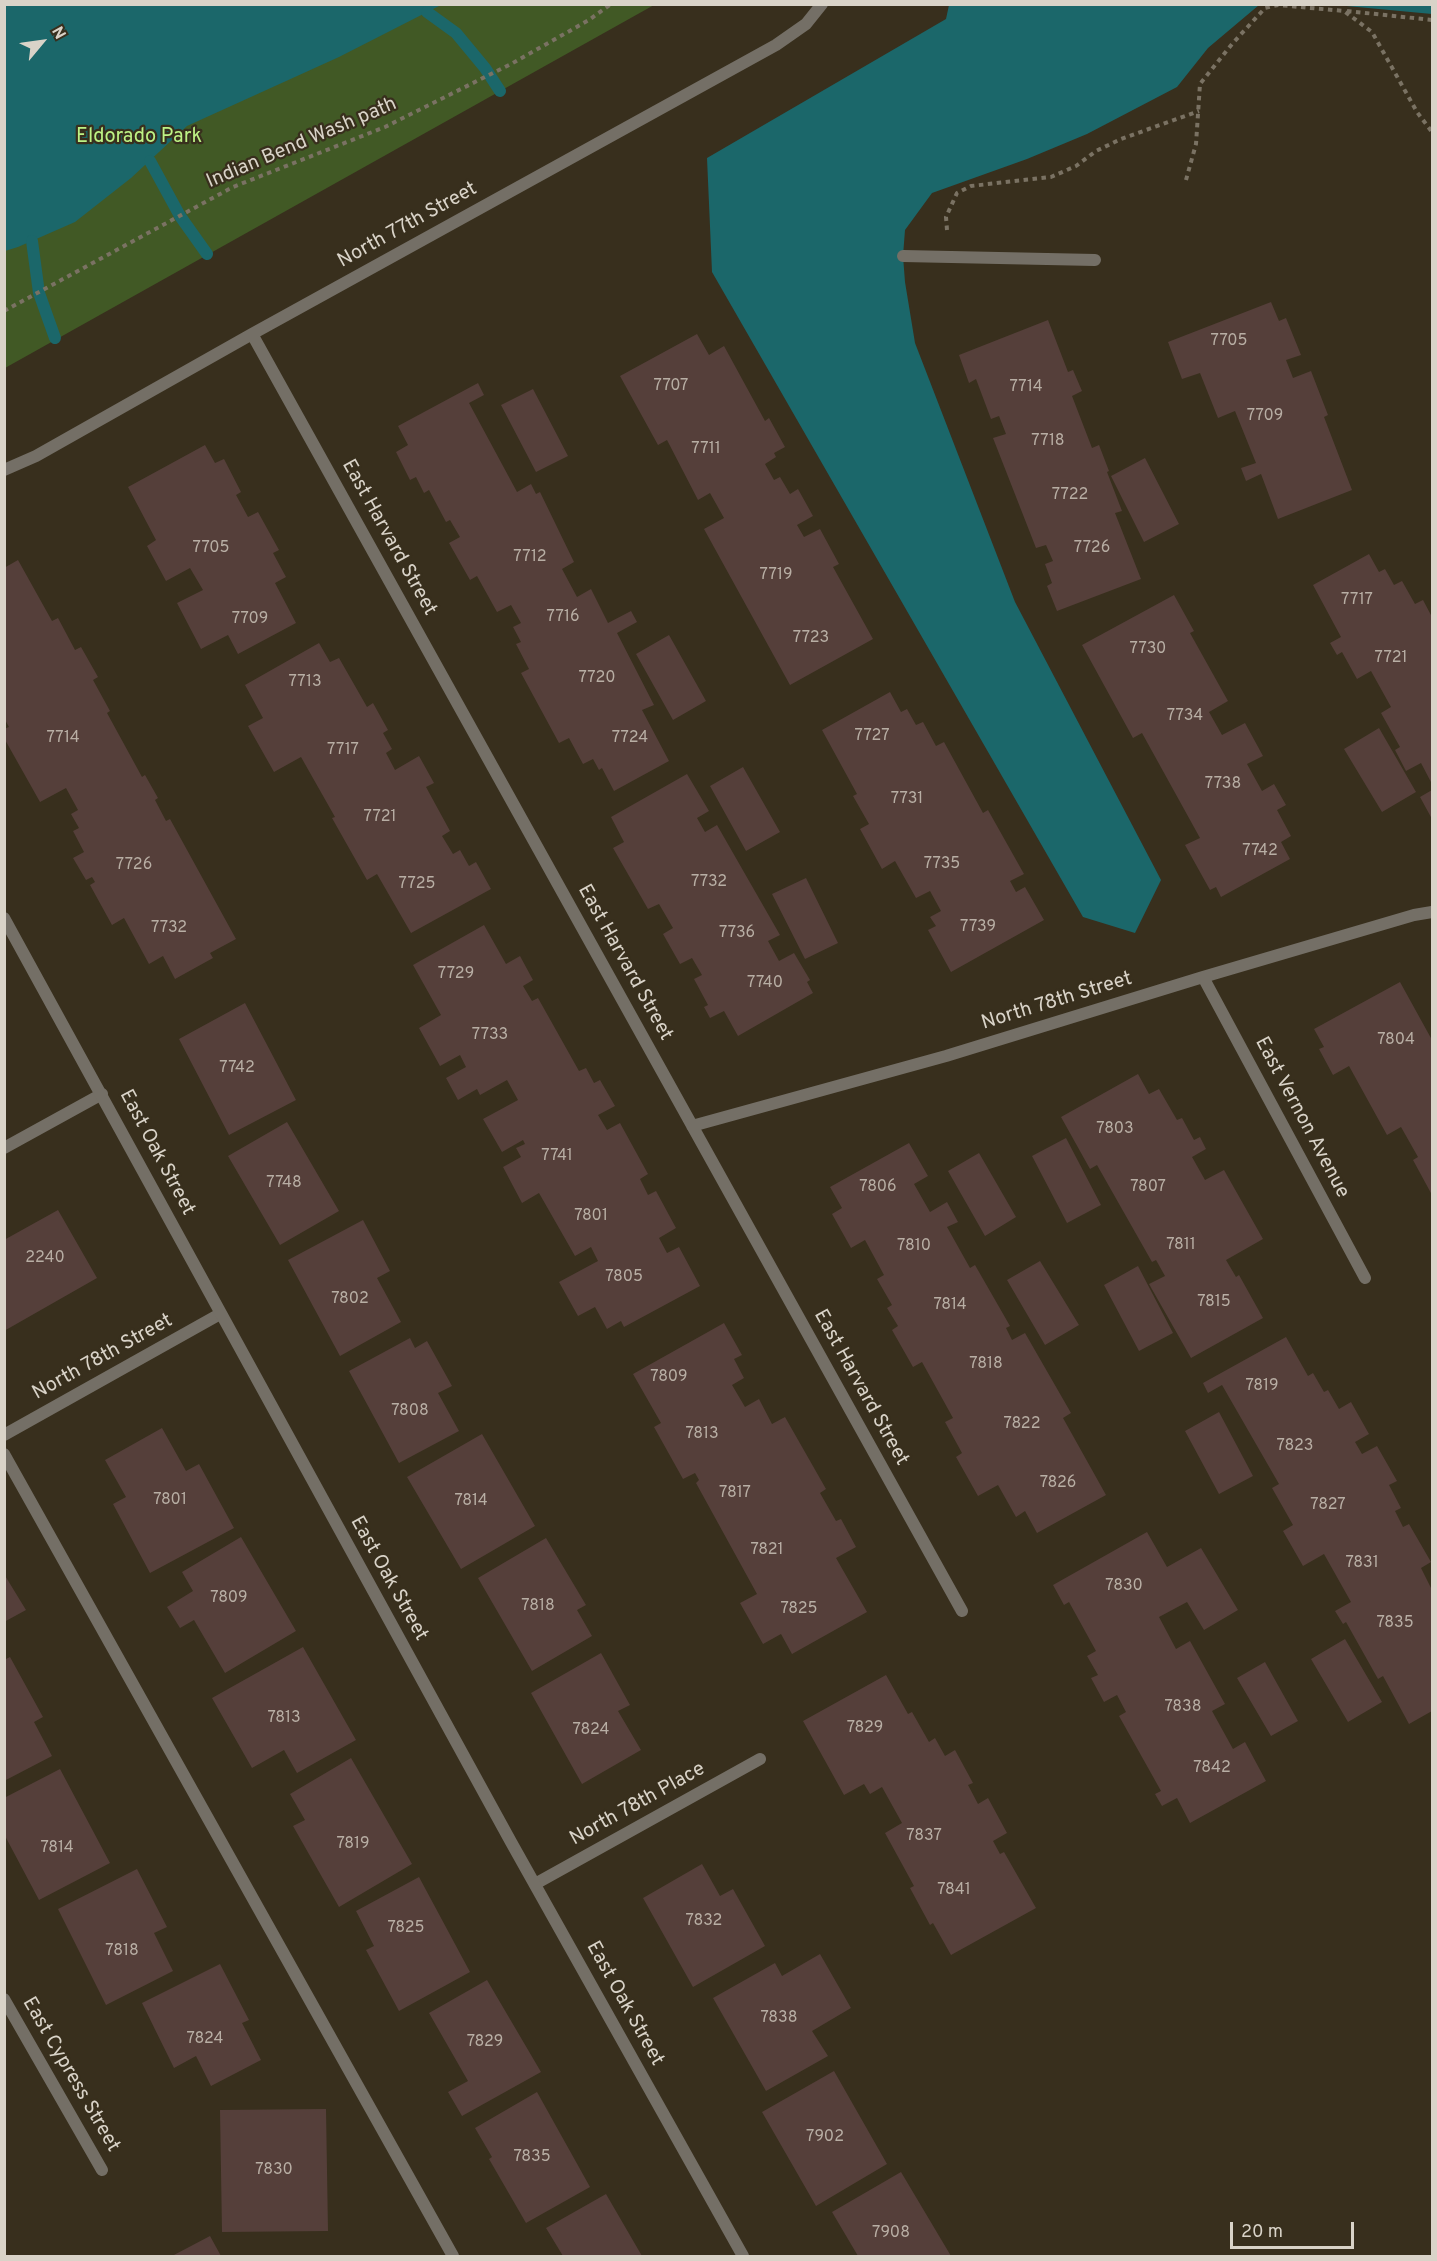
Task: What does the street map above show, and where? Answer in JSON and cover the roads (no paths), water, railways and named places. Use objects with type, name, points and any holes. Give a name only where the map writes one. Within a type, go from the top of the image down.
[{"type":"street","name":"North 77th Street","points":[[4,470],[36,456],[776,45],[806,24],[822,4]]},
{"type":"street","points":[[903,256],[1095,260]]},
{"type":"street","name":"East Harvard Street","points":[[252,334],[962,1611]]},
{"type":"street","name":"North 78th Street","points":[[692,1126],[946,1056],[1203,977],[1414,915],[1432,912]]},
{"type":"street","name":"East Oak Street","points":[[4,918],[220,1314],[743,2256]]},
{"type":"street","name":"East Vernon Avenue","points":[[1203,977],[1365,1278]]},
{"type":"street","points":[[4,1148],[102,1094]]},
{"type":"street","name":"North 78th Street","points":[[4,1435],[220,1314]]},
{"type":"street","points":[[4,1454],[453,2256]]},
{"type":"street","name":"North 78th Place","points":[[535,1884],[760,1759]]},
{"type":"street","name":"East Cypress Street","points":[[4,1999],[102,2170]]},
{"type":"water","points":[[5,4],[441,5],[339,57],[187,126],[131,178],[75,222],[5,251]]},
{"type":"water","points":[[949,5],[1259,5],[1208,48],[1177,87],[1087,134],[1027,159],[932,193],[905,230],[903,256],[905,282],[915,343],[1015,602],[1161,880],[1135,933],[1083,917],[712,272],[707,158],[946,19]]},
{"type":"water","points":[[1336,5],[1432,5],[1432,14]]},
{"type":"waterway","points":[[427,12],[456,33],[485,68],[500,91]]},
{"type":"waterway","points":[[150,161],[180,216],[207,254]]},
{"type":"waterway","points":[[32,241],[39,293],[55,338]]},
{"type":"park label","name":"Eldorado Park","points":[[139,138]]}]
